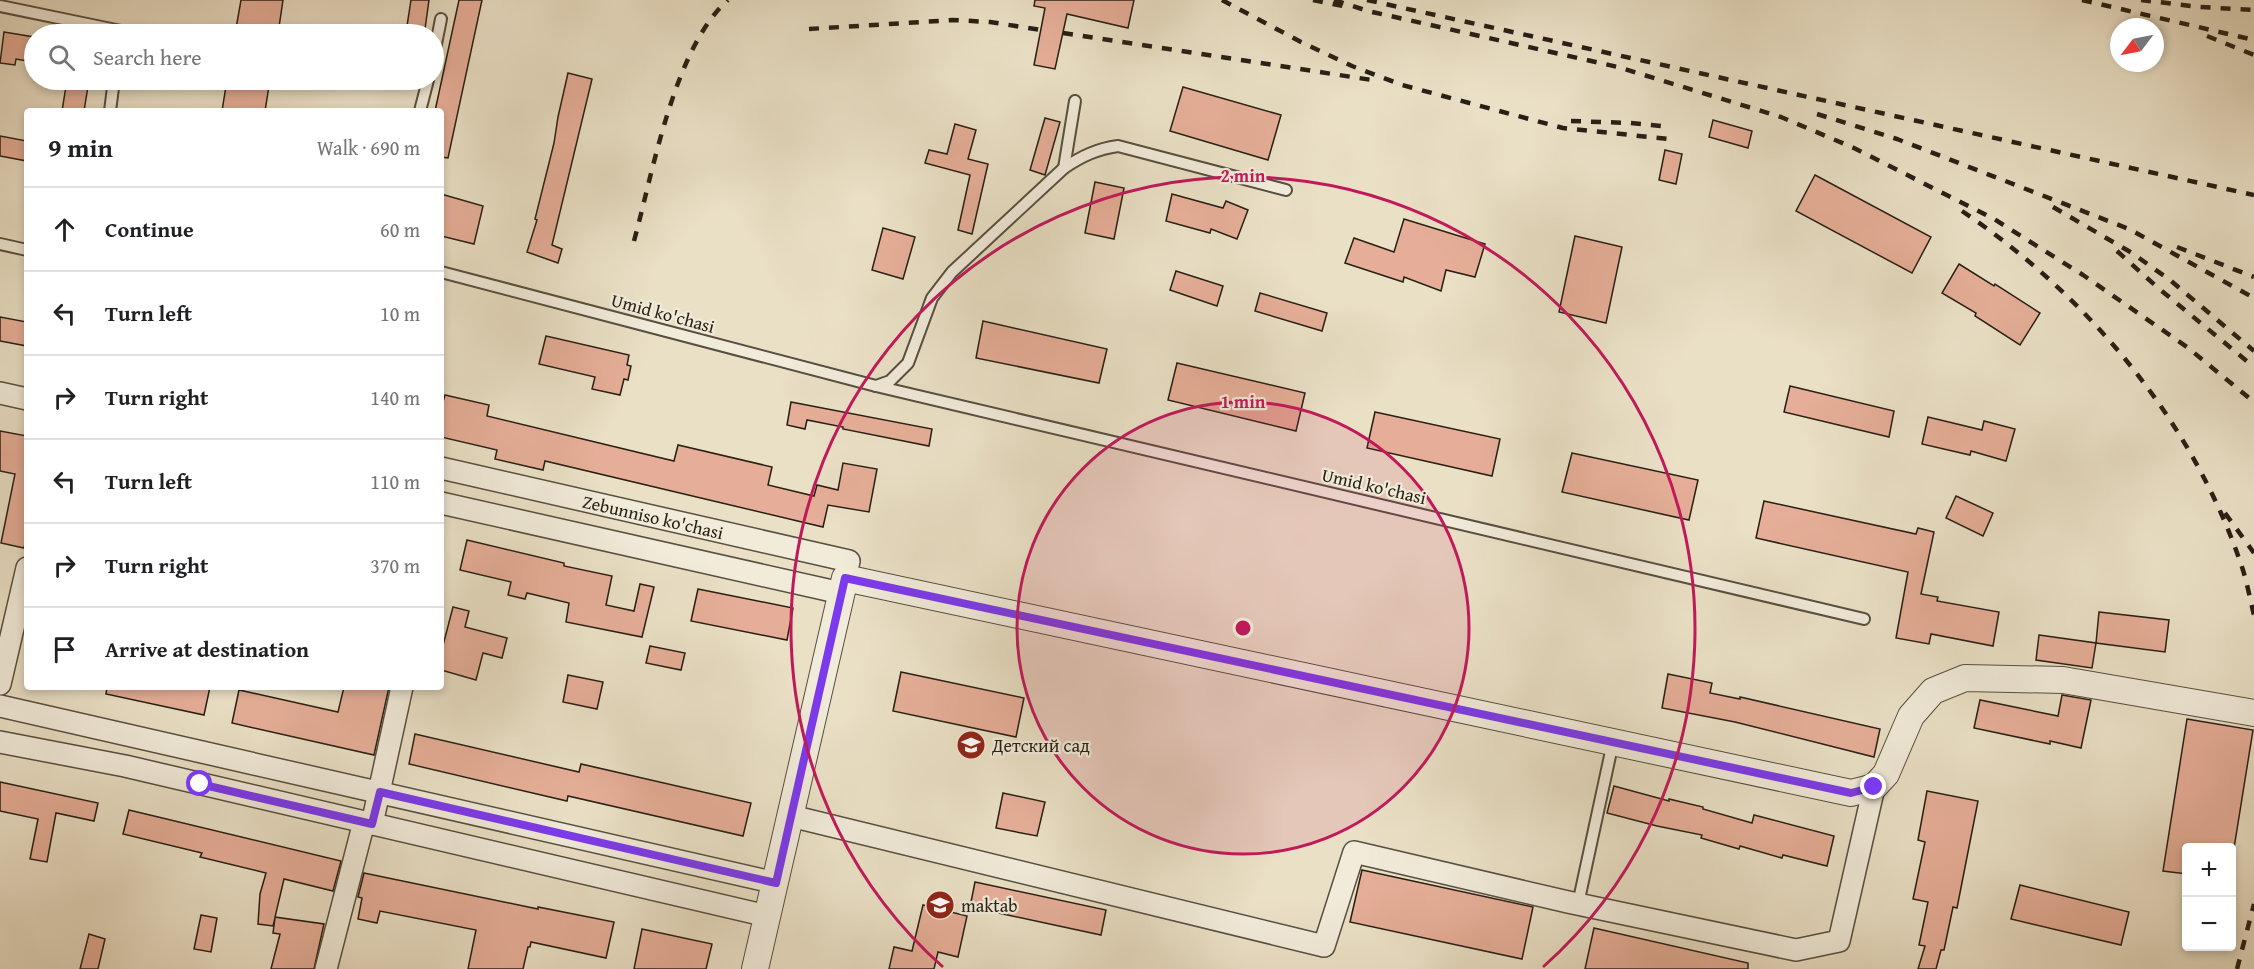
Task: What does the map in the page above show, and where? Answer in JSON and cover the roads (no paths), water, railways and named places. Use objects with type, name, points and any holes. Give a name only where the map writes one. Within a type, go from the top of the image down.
[{"type":"street","points":[[0,393],[24,398]]},
{"type":"street","name":"Zebunniso ko'chasi","points":[[444,469],[849,561],[843,585],[444,504]]},
{"type":"street","points":[[0,684],[24,581]]},
{"type":"street","points":[[755,969],[843,585],[1613,742],[1851,793],[1874,787]]},
{"type":"street","points":[[791,816],[1323,946],[1354,852],[1578,904],[1796,950],[1839,941],[1874,787],[1886,774],[1911,716],[1933,691],[1965,678],[2063,680],[2254,713]]},
{"type":"street","points":[[326,969],[368,823],[380,792],[401,690]]},
{"type":"street","points":[[0,706],[776,883]]},
{"type":"street","points":[[125,766],[117,757],[116,749],[119,743],[131,736]]},
{"type":"street","points":[[0,742],[125,766],[767,916]]},
{"type":"lane","points":[[0,6],[87,24]]},
{"type":"lane","points":[[440,24],[441,19]]},
{"type":"lane","points":[[110,108],[113,90]]},
{"type":"lane","points":[[421,108],[425,90]]},
{"type":"lane","points":[[1064,168],[1075,100]]},
{"type":"lane","points":[[876,386],[890,381],[908,363],[932,298],[952,272],[1064,168],[1084,155],[1101,148],[1118,146],[1286,190]]},
{"type":"lane","points":[[0,244],[24,249]]},
{"type":"lane","name":"Umid ko'chasi","points":[[444,273],[876,386],[1864,619]]},
{"type":"lane","points":[[1578,904],[1613,742]]},
{"type":"railway","points":[[634,241],[658,147],[680,79],[693,48],[709,21],[728,0]]},
{"type":"railway","points":[[1222,0],[1301,42],[1352,66],[1402,85],[1563,128],[1669,139]]},
{"type":"railway","points":[[1313,0],[1343,6]]},
{"type":"railway","points":[[1334,0],[1368,11],[1618,67],[1781,117],[1854,148],[1994,219],[2083,275],[2187,347],[2254,402]]},
{"type":"railway","points":[[1367,0],[2254,195]]},
{"type":"railway","points":[[2082,0],[2254,40]]},
{"type":"railway","points":[[2141,0],[2254,10]]},
{"type":"railway","points":[[809,29],[953,20],[990,22],[1041,30]]},
{"type":"railway","points":[[1063,33],[1372,80]]},
{"type":"railway","points":[[2207,36],[2254,55]]},
{"type":"railway","points":[[1817,114],[1897,139],[2129,229],[2254,298]]},
{"type":"railway","points":[[1571,121],[1670,127]]},
{"type":"railway","points":[[2053,207],[2132,253],[2170,280],[2254,351]]},
{"type":"railway","points":[[1962,211],[2052,282],[2093,322],[2131,366],[2165,413],[2195,462],[2221,513],[2242,567],[2254,615]]},
{"type":"railway","points":[[2177,247],[2254,277]]},
{"type":"railway","points":[[2117,251],[2254,367]]},
{"type":"railway","points":[[2225,513],[2254,553]]},
{"type":"railway","points":[[2237,969],[2254,904]]},
{"type":"place","name":"Детский сад","points":[[971,745]]},
{"type":"place","name":"maktab","points":[[940,905]]}]
